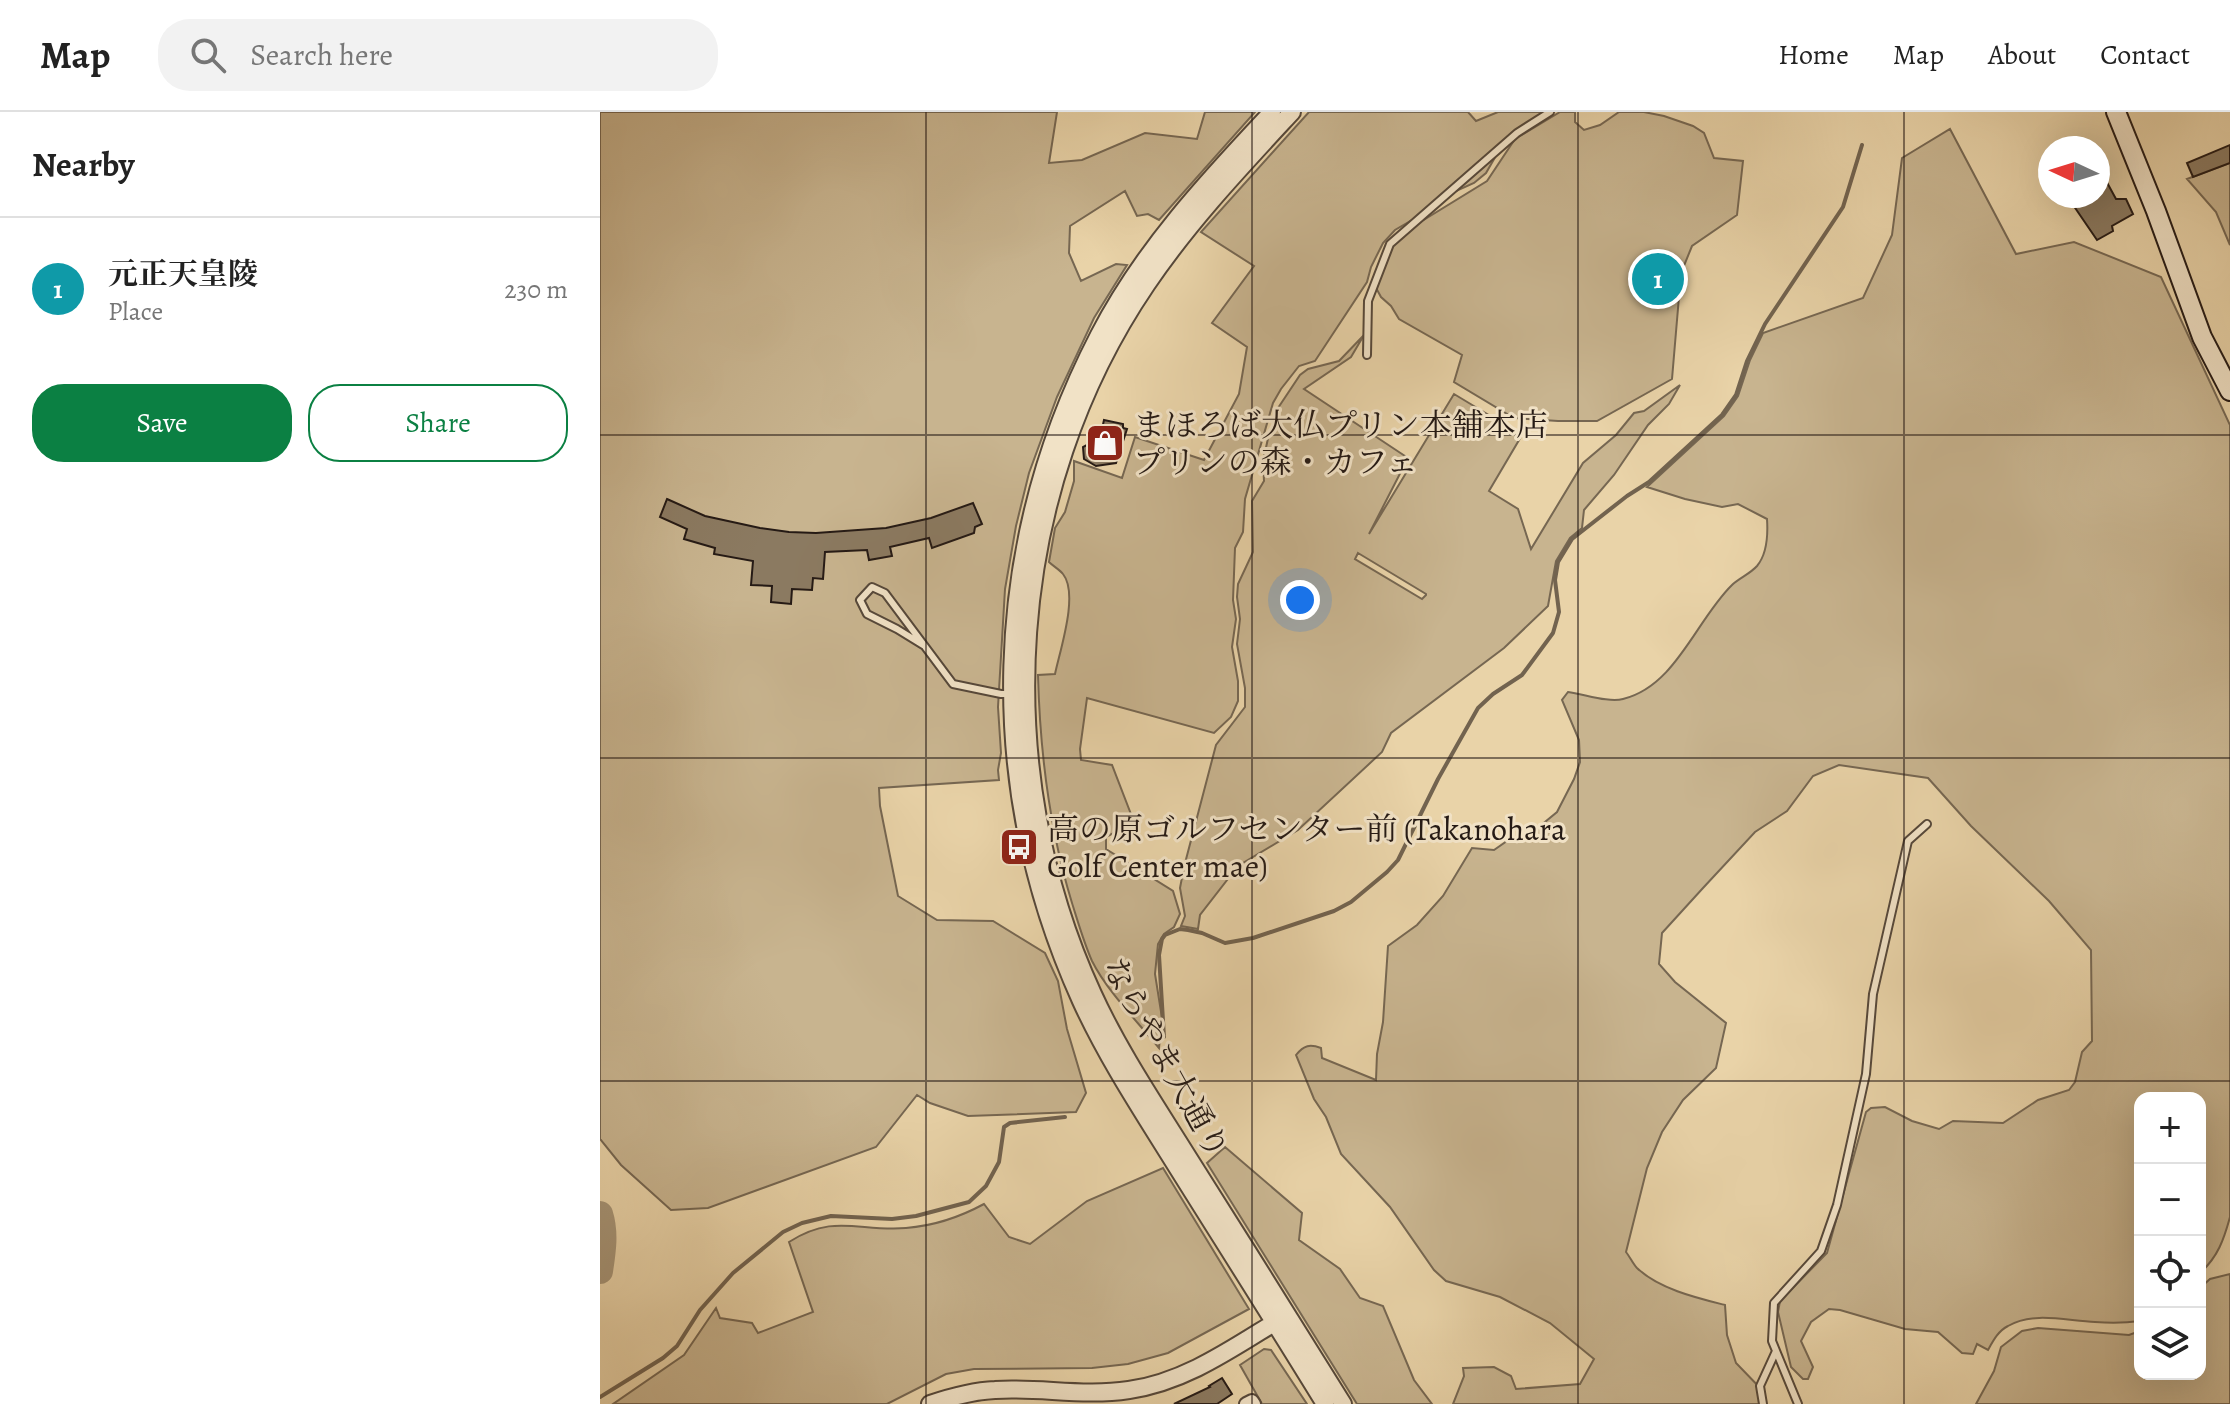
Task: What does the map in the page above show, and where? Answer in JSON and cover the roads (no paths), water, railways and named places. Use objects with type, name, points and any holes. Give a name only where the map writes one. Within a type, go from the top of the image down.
[{"type":"main road","points":[[2116,112],[2202,337],[2230,391]]},
{"type":"street","name":"ならやま大通り","points":[[1272,112],[1172,224],[1136,275],[1099,335],[1067,404],[1042,474],[1025,540],[1015,608],[1012,694],[1017,767],[1026,830],[1041,894],[1064,962],[1106,1037],[1281,1319],[1343,1404]]},
{"type":"street","name":"ならやま大通り","points":[[1106,1037],[1056,894],[1039,825],[1028,747],[1025,674],[1029,609],[1044,522],[1079,411],[1127,315],[1186,230],[1292,112]]},
{"type":"street","name":"ならやま大通り","points":[[1281,1319],[1325,1404]]},
{"type":"street","points":[[930,1404],[959,1395],[996,1390],[1078,1399],[1131,1390],[1177,1377],[1217,1358],[1281,1319]]},
{"type":"street","points":[[1246,1404],[1252,1401],[1254,1404]]},
{"type":"lane","points":[[1367,355],[1368,301],[1390,244],[1517,133],[1550,112]]},
{"type":"lane","points":[[923,645],[867,614],[860,600],[872,587],[885,593],[953,684],[1012,694]]},
{"type":"lane","points":[[1798,1404],[1772,1341],[1774,1303],[1821,1251],[1837,1205],[1866,1074],[1873,994],[1908,841],[1927,824]]},
{"type":"lane","points":[[1763,1404],[1760,1386],[1776,1350]]},
{"type":"waterway","points":[[1164,1037],[1159,955],[1165,935],[1180,929],[1202,933],[1225,943],[1253,938],[1334,911],[1351,902],[1398,860],[1478,708],[1522,675],[1553,633],[1559,612],[1555,580],[1558,562],[1572,539],[1649,482],[1722,415],[1736,395],[1747,361],[1765,324],[1843,207],[1862,145]]},
{"type":"waterway","points":[[600,1397],[677,1346],[700,1310],[733,1273],[783,1232],[802,1223],[831,1216],[892,1219],[969,1202],[986,1186],[999,1162],[1004,1127],[1010,1123],[1065,1117]]},
{"type":"waterway","points":[[600,1214],[603,1235],[600,1271]]},
{"type":"place","name":"元正天皇陵","points":[[1658,279]]},
{"type":"place","name":"まほろば大仏プリン本舗本店 プリンの森・カフェ","points":[[1105,443]]},
{"type":"place","name":"高の原ゴルフセンター前 (Takanohara Golf Center mae)","points":[[1019,847]]}]
